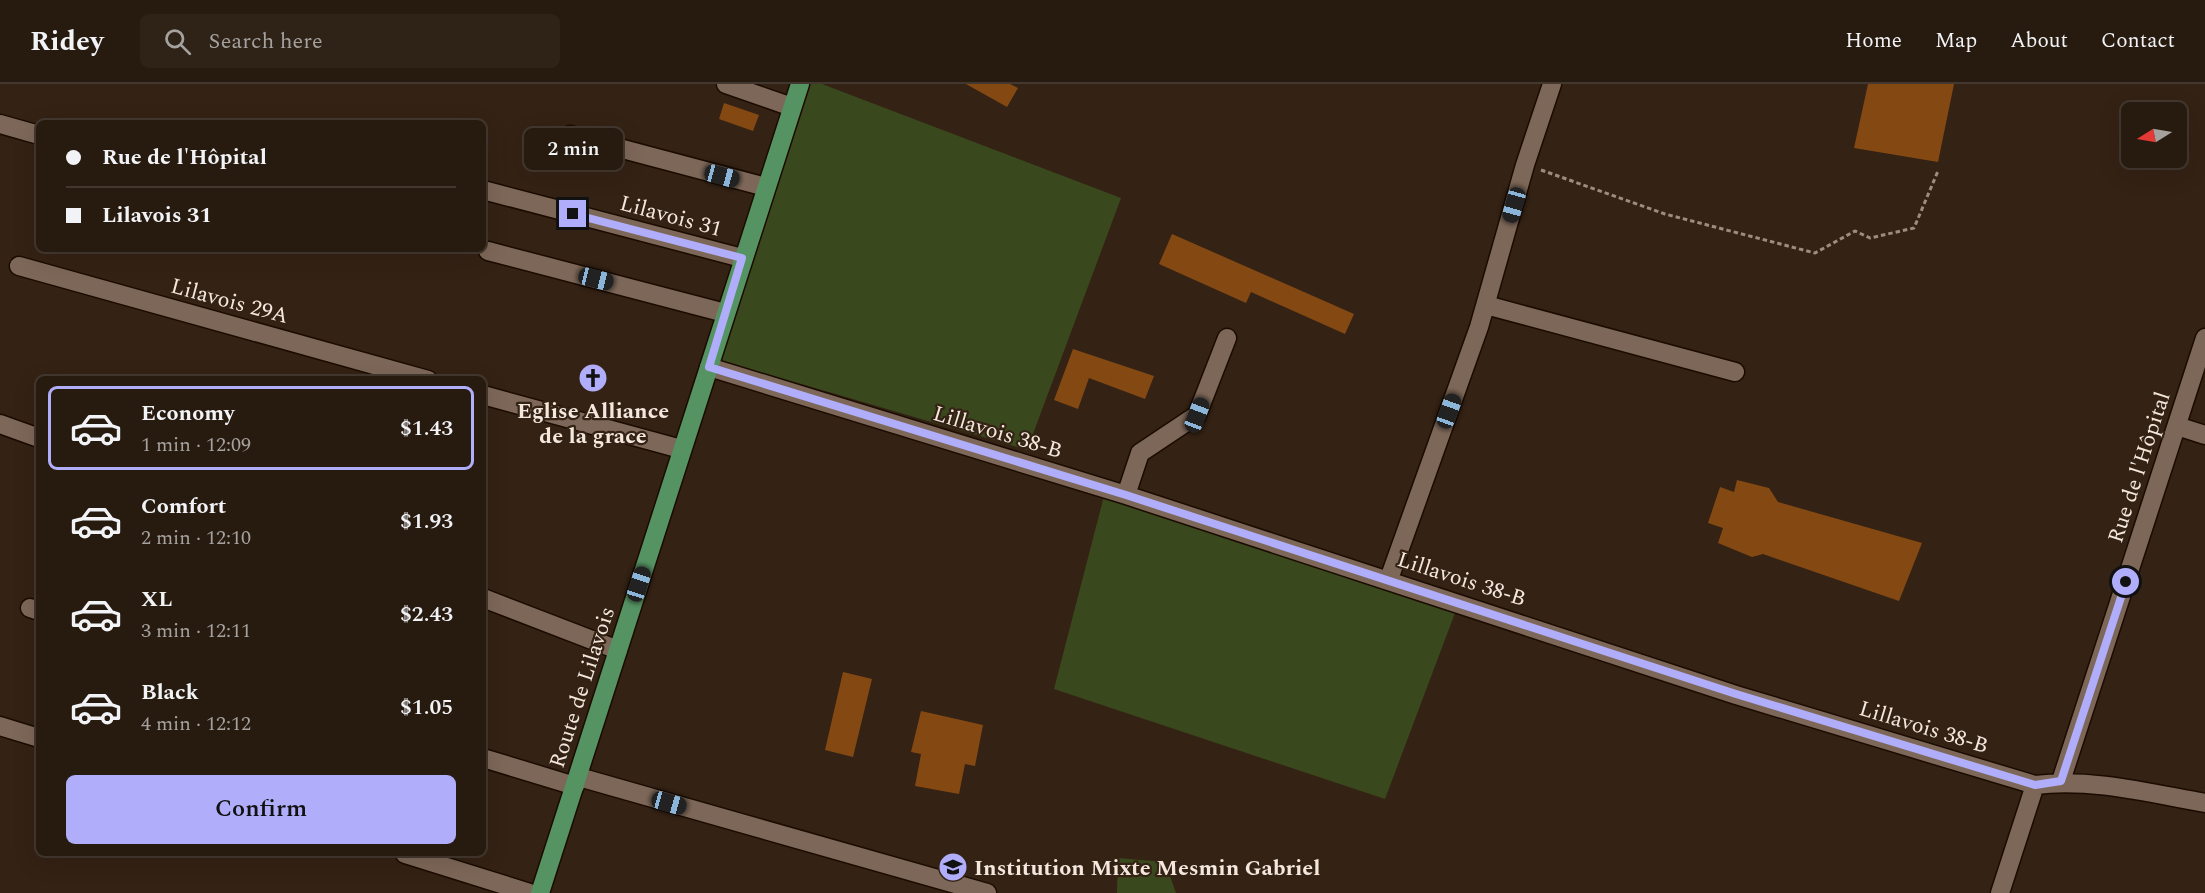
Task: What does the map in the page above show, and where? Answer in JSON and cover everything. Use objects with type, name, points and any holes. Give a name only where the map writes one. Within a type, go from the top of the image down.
[{"type":"main road","name":"Route de Lilavois","points":[[540,893],[742,258],[800,84]]},
{"type":"street","points":[[726,84],[792,107]]},
{"type":"street","points":[[1389,579],[1486,305],[1552,84]]},
{"type":"street","points":[[0,124],[36,134]]},
{"type":"street","points":[[570,135],[766,187]]},
{"type":"street","name":"Lilavois 31","points":[[486,191],[742,258]]},
{"type":"street","points":[[488,251],[725,313]]},
{"type":"street","name":"Lilavois 29A","points":[[19,266],[414,376]]},
{"type":"street","points":[[1486,305],[1735,372]]},
{"type":"street","points":[[1126,495],[1140,453],[1197,415],[1227,338]]},
{"type":"street","name":"Rue de l'Hôpital","points":[[2061,781],[2205,338]]},
{"type":"street","name":"Lillavois 38-B","points":[[709,367],[1126,495],[1736,694],[2035,785],[2061,781],[2205,803]]},
{"type":"street","points":[[486,396],[681,449]]},
{"type":"street","points":[[0,424],[36,437]]},
{"type":"street","points":[[2177,426],[2205,435]]},
{"type":"street","points":[[486,599],[618,650]]},
{"type":"street","points":[[0,726],[36,737]]},
{"type":"street","points":[[486,759],[987,893]]},
{"type":"street","points":[[2000,893],[2035,785]]},
{"type":"street","points":[[411,856],[530,893]]},
{"type":"path","points":[[1526,165],[1665,214],[1815,253],[1855,231],[1870,238],[1914,228],[1938,171]]},
{"type":"green space","points":[[808,84],[822,84],[1121,198],[1027,450],[719,360]]},
{"type":"green space","points":[[1104,496],[1455,613],[1385,799],[1054,689]]},
{"type":"green space","points":[[1118,858],[1165,862],[1176,893],[1117,893]]},
{"type":"building","points":[[966,84],[1010,84],[1018,88],[1007,107]]},
{"type":"building","points":[[1868,84],[1954,84],[1938,162],[1854,148]]},
{"type":"building","points":[[724,103],[759,115],[753,131],[719,119]]},
{"type":"building","points":[[1172,234],[1354,314],[1345,334],[1251,292],[1246,303],[1159,264]]},
{"type":"building","points":[[1073,349],[1154,376],[1145,399],[1089,378],[1078,409],[1054,400]]},
{"type":"building","points":[[1737,480],[1769,488],[1778,502],[1922,543],[1899,601],[1763,554],[1752,557],[1718,543],[1723,528],[1708,523],[1720,487],[1734,492]]},
{"type":"building","points":[[843,672],[872,679],[853,757],[825,750]]},
{"type":"building","points":[[921,711],[983,725],[975,766],[965,764],[959,794],[915,786],[921,754],[911,752]]},
{"type":"place","name":"Eglise Alliance de la grace","points":[[593,378]]},
{"type":"place","name":"Institution Mixte Mesmin Gabriel","points":[[953,867]]},
{"type":"route","points":[[573,214],[742,258],[709,367],[1126,495],[1736,694],[2035,785],[2061,781],[2126,582]]}]
